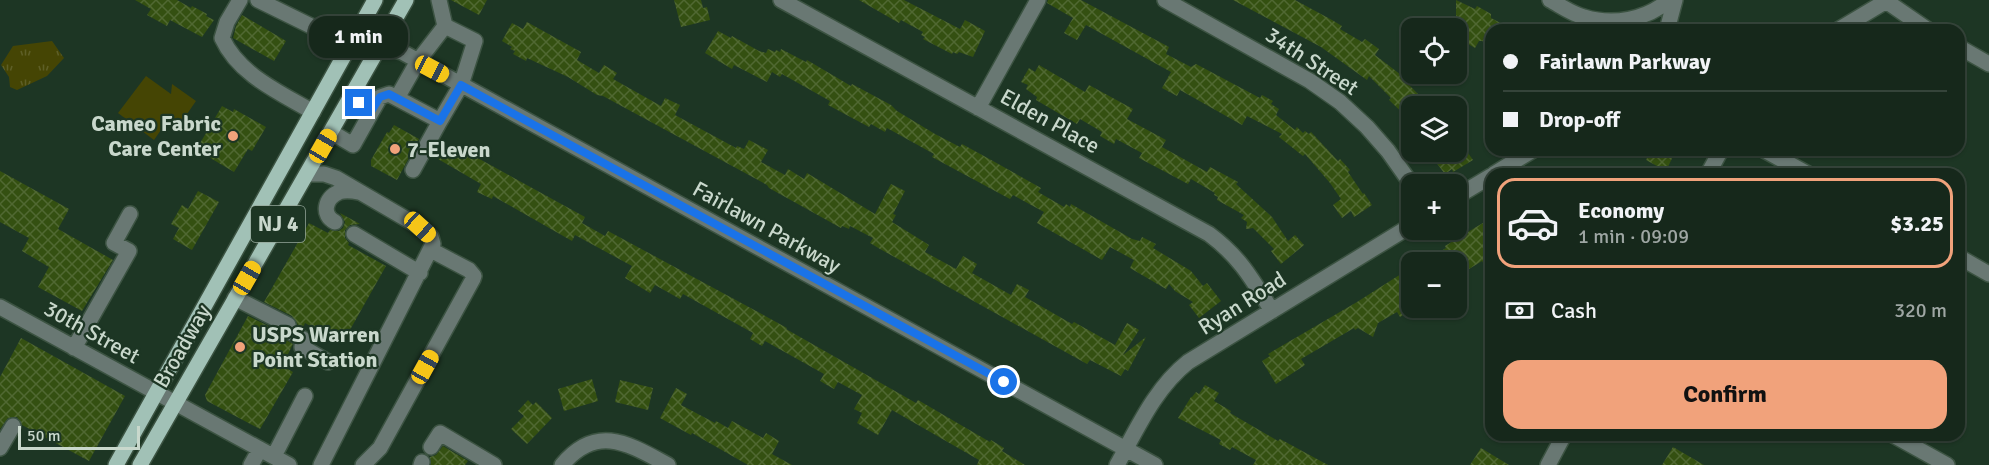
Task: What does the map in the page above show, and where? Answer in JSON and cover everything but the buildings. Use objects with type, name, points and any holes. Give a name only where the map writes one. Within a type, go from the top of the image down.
[{"type":"main road","name":"Broadway","points":[[116,465],[375,0]]},
{"type":"main road","name":"Broadway","points":[[140,465],[406,0]]},
{"type":"street","points":[[240,0],[226,22],[222,38],[228,51],[239,65],[270,87],[313,112]]},
{"type":"street","points":[[413,170],[461,85],[475,41],[446,26],[439,0]]},
{"type":"street","name":"Elden Place","points":[[781,0],[1209,234],[1243,265],[1272,311]]},
{"type":"street","points":[[978,108],[1038,0]]},
{"type":"street","name":"34th Street","points":[[1165,0],[1311,81],[1340,102],[1367,127],[1404,174]]},
{"type":"street","points":[[1550,0],[1578,15],[1605,21],[1624,21],[1644,15],[1669,0]]},
{"type":"street","points":[[1669,24],[1675,0]]},
{"type":"street","points":[[1848,24],[1887,0],[1920,24]]},
{"type":"street","name":"Fairlawn Parkway","points":[[273,4],[313,27],[402,52],[1155,465]]},
{"type":"street","points":[[397,98],[418,61],[446,26]]},
{"type":"street","points":[[1965,50],[1989,64]]},
{"type":"street","points":[[331,132],[353,145],[380,97],[389,94],[440,121]]},
{"type":"street","points":[[350,98],[372,110]]},
{"type":"street","points":[[1503,168],[1523,156]]},
{"type":"street","points":[[1775,156],[1797,168]]},
{"type":"street","points":[[307,174],[324,174],[336,178],[420,227],[431,237],[433,244],[321,465]]},
{"type":"street","points":[[1467,190],[1485,179]]},
{"type":"street","points":[[335,222],[330,220],[325,210],[331,198],[339,192],[360,192]]},
{"type":"street","points":[[74,348],[129,251],[114,243],[130,214]]},
{"type":"street","name":"Ryan Road","points":[[1117,465],[1161,387],[1174,373],[1188,362],[1401,232]]},
{"type":"street","points":[[354,234],[420,273]]},
{"type":"street","points":[[363,465],[380,448],[474,276],[469,270],[431,250]]},
{"type":"street","points":[[1965,260],[1989,274]]},
{"type":"street","points":[[235,298],[288,326],[289,331],[303,339],[302,347],[328,362]]},
{"type":"street","name":"30th Street","points":[[0,307],[289,465]]},
{"type":"street","points":[[274,456],[305,396]]},
{"type":"street","points":[[0,448],[13,426]]},
{"type":"street","points":[[431,447],[440,433],[494,465]]},
{"type":"street","points":[[562,465],[590,442],[611,441],[629,444],[668,465]]},
{"type":"street","points":[[1555,463],[1562,441]]},
{"type":"street","points":[[1904,441],[1947,465]]},
{"type":"street","points":[[251,465],[260,449]]},
{"type":"green space","points":[[52,41],[64,58],[47,76],[17,90],[10,87],[9,77],[1,65],[13,46]]},
{"type":"green space","points":[[146,76],[171,94],[172,84],[196,101],[176,130],[170,117],[154,140],[118,113]]},
{"type":"place","name":"Cameo Fabric Care Center","points":[[233,136]]},
{"type":"place","name":"7-Eleven","points":[[395,149]]},
{"type":"place","name":"USPS Warren Point Station","points":[[240,347]]},
{"type":"route","points":[[359,103],[372,110],[380,97],[389,94],[440,121],[461,85],[1004,382]]}]
